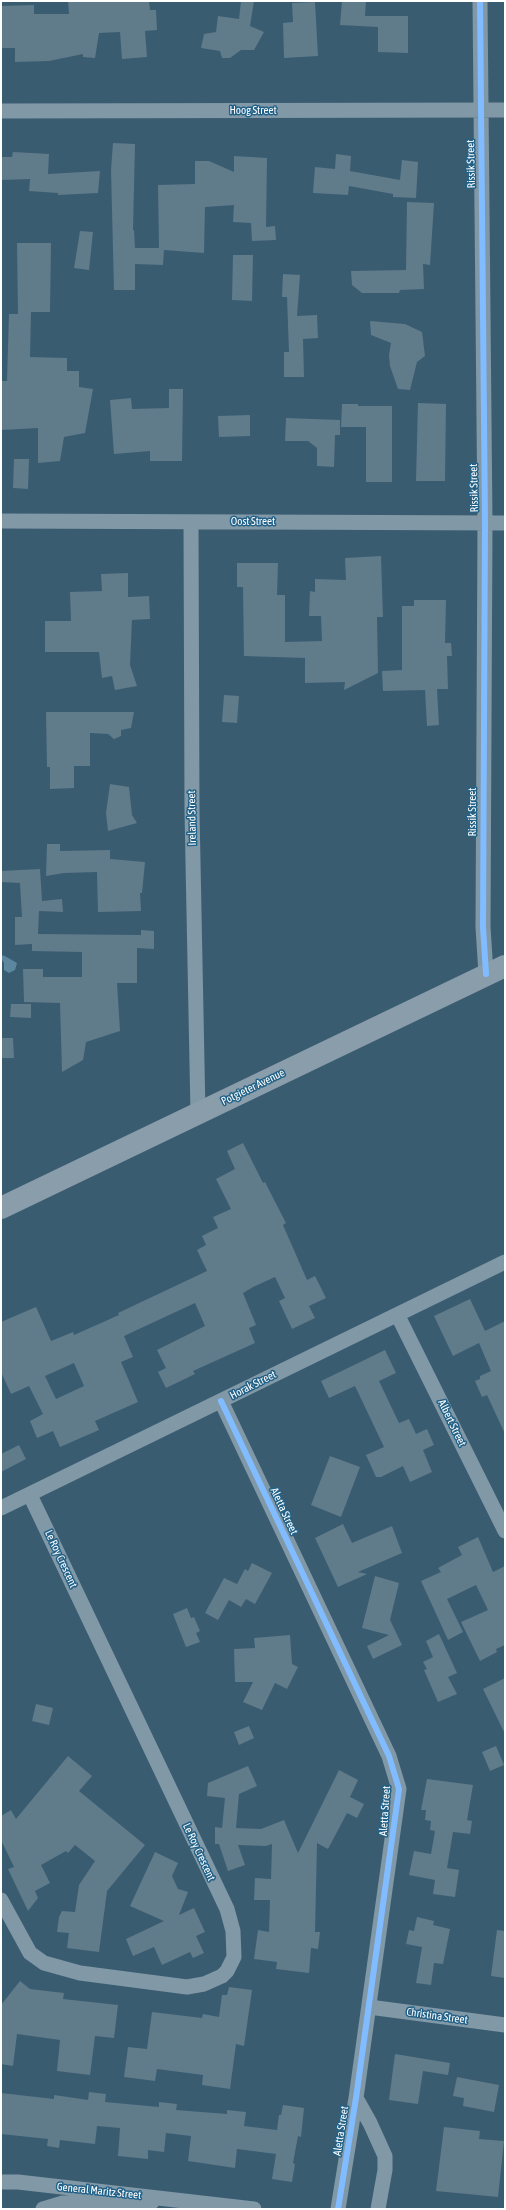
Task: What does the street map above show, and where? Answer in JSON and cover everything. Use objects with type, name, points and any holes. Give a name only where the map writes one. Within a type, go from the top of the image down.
[{"type":"street","name":"Rissik Street","points":[[480,1],[485,523],[483,927],[496,970]]},
{"type":"street","name":"Hoog Street","points":[[1,111],[505,110]]},
{"type":"street","name":"Oost Street","points":[[1,521],[505,523]]},
{"type":"street","name":"Ireland Street","points":[[191,522],[192,804],[198,1114]]},
{"type":"street","name":"Potgieter Avenue","points":[[1,1208],[496,970]]},
{"type":"street","name":"Horak Street","points":[[1,1508],[316,1354],[398,1316],[505,1262]]},
{"type":"street","name":"Albert Street","points":[[398,1316],[505,1531]]},
{"type":"street","name":"Aletta Street","points":[[221,1401],[394,1768],[399,1789],[356,2098],[338,2209]]},
{"type":"street","name":"Le Roy Crescent","points":[[1,1900],[30,1953],[44,1963],[80,1973],[187,1988],[204,1984],[225,1974],[234,1957],[233,1931],[227,1909],[30,1495]]},
{"type":"street","name":"Christina Street","points":[[368,2007],[505,2025]]},
{"type":"street","name":"Aletta Street","points":[[356,2098],[370,2122],[385,2156],[386,2170],[378,2209]]},
{"type":"street","name":"General Maritz Street","points":[[1,2182],[18,2182],[254,2209]]},
{"type":"street","points":[[1,2190],[18,2182]]},
{"type":"street","name":"General Maritz Street","points":[[109,2209],[154,2202],[180,2200]]},
{"type":"street","name":"General Maritz Street","points":[[43,2209],[77,2201],[154,2202]]},
{"type":"water","points":[[3,955],[17,963],[15,970],[9,973],[4,970],[4,963],[1,958]]},
{"type":"building","points":[[68,1],[149,1],[150,10],[156,10],[157,30],[145,31],[147,57],[122,59],[120,32],[99,33],[95,58],[83,57],[83,54],[49,61],[15,62],[15,48],[1,48],[1,6],[34,5],[34,14],[69,14]]},
{"type":"building","points":[[241,1],[254,1],[250,26],[264,32],[254,50],[241,50],[230,58],[222,58],[220,51],[201,48],[204,34],[216,32],[218,16],[239,19]]},
{"type":"building","points":[[342,1],[366,1],[365,16],[408,16],[408,53],[378,52],[378,27],[340,25]]},
{"type":"building","points":[[315,2],[318,56],[284,58],[283,23],[293,22],[292,3]]},
{"type":"building","points":[[113,143],[135,144],[133,230],[135,248],[159,248],[158,185],[195,184],[195,161],[209,161],[234,172],[234,156],[267,158],[266,227],[275,226],[276,240],[252,241],[251,223],[233,222],[234,205],[205,207],[204,253],[164,250],[163,265],[135,264],[135,290],[114,290],[111,170]]},
{"type":"building","points":[[13,152],[49,154],[48,174],[100,171],[98,193],[58,195],[58,193],[29,191],[30,179],[1,180],[1,157],[12,157]]},
{"type":"building","points":[[336,154],[351,156],[350,171],[400,180],[402,160],[418,162],[416,198],[393,197],[393,194],[349,186],[348,195],[313,193],[315,167],[335,169]]},
{"type":"building","points":[[407,202],[434,203],[430,265],[423,264],[424,289],[400,290],[399,293],[362,293],[352,285],[351,271],[406,270]]},
{"type":"building","points":[[80,231],[93,232],[89,270],[74,268]]},
{"type":"building","points":[[17,243],[51,243],[50,312],[31,312],[30,357],[67,358],[67,371],[79,371],[79,387],[93,389],[85,433],[64,437],[60,461],[38,463],[38,428],[1,430],[1,381],[7,381],[9,314],[18,314]]},
{"type":"building","points":[[233,255],[253,255],[252,301],[232,300]]},
{"type":"building","points":[[283,274],[300,275],[297,316],[317,315],[318,338],[303,339],[304,377],[284,377],[284,352],[289,352],[287,297],[282,297]]},
{"type":"building","points":[[370,321],[405,324],[422,332],[425,356],[417,362],[410,390],[398,389],[390,366],[389,355],[391,343],[371,335]]},
{"type":"building","points":[[169,389],[183,389],[182,461],[150,461],[150,451],[114,454],[110,400],[131,398],[132,409],[169,408]]},
{"type":"building","points":[[418,403],[446,404],[445,481],[416,481]]},
{"type":"building","points":[[342,404],[358,404],[358,406],[392,406],[392,482],[366,482],[366,427],[341,427]]},
{"type":"building","points":[[250,415],[250,436],[219,437],[218,416]]},
{"type":"building","points":[[286,418],[340,420],[340,435],[335,435],[334,467],[317,466],[317,448],[308,441],[285,441]]},
{"type":"building","points":[[14,459],[29,459],[28,489],[13,488]]},
{"type":"building","points":[[381,556],[383,617],[377,617],[378,673],[344,690],[345,682],[305,683],[305,658],[244,656],[243,587],[237,587],[237,563],[278,563],[277,595],[285,595],[285,642],[322,641],[321,616],[309,616],[310,591],[315,592],[315,579],[346,580],[345,558]]},
{"type":"building","points":[[128,573],[128,597],[149,596],[150,619],[132,620],[130,665],[137,686],[115,690],[112,676],[102,678],[99,652],[45,652],[45,621],[71,621],[70,592],[102,591],[101,574]]},
{"type":"building","points":[[414,600],[446,600],[445,643],[451,643],[452,656],[447,656],[448,689],[437,689],[439,725],[427,726],[425,690],[383,691],[382,671],[402,670],[402,606],[414,606]]},
{"type":"building","points":[[224,695],[239,696],[237,723],[222,722]]},
{"type":"building","points":[[46,712],[134,712],[131,728],[121,730],[121,736],[114,739],[108,734],[90,733],[90,766],[74,766],[74,788],[50,789],[50,767],[47,767]]},
{"type":"building","points":[[110,784],[129,787],[132,815],[137,823],[108,831],[106,813]]},
{"type":"building","points":[[47,844],[60,844],[60,851],[110,850],[110,859],[145,862],[142,893],[140,893],[141,911],[98,912],[97,872],[64,873],[46,876]]},
{"type":"building","points":[[40,869],[42,901],[62,899],[63,912],[39,911],[38,934],[141,935],[141,930],[154,931],[154,949],[137,948],[137,983],[117,983],[120,1031],[86,1042],[83,1060],[62,1072],[60,1003],[24,1002],[23,969],[43,969],[43,977],[82,977],[82,952],[32,951],[32,944],[15,945],[15,917],[22,917],[20,883],[1,882],[1,871]]},
{"type":"building","points":[[11,1004],[31,1004],[31,1018],[10,1017]]},
{"type":"building","points":[[1,1038],[13,1038],[14,1058],[1,1058]]},
{"type":"building","points":[[243,1143],[263,1183],[265,1182],[286,1223],[283,1225],[307,1280],[315,1276],[326,1298],[309,1306],[315,1318],[292,1329],[279,1301],[285,1298],[275,1277],[253,1287],[243,1293],[256,1325],[249,1328],[255,1343],[193,1371],[195,1374],[166,1388],[158,1372],[166,1368],[157,1350],[205,1326],[195,1303],[124,1336],[133,1357],[121,1362],[138,1402],[95,1421],[99,1430],[60,1447],[53,1431],[37,1438],[30,1421],[43,1414],[29,1386],[11,1394],[1,1372],[1,1322],[36,1307],[51,1341],[73,1332],[74,1335],[119,1315],[118,1313],[207,1271],[197,1250],[206,1245],[202,1236],[218,1228],[213,1217],[231,1209],[216,1179],[235,1169],[227,1151]],"holes":[[[74,1363],[84,1386],[56,1399],[45,1376]]]},
{"type":"building","points":[[470,1299],[485,1331],[505,1321],[505,1434],[487,1395],[482,1397],[475,1381],[480,1379],[480,1376],[491,1371],[479,1343],[453,1356],[434,1316]]},
{"type":"building","points":[[385,1350],[396,1373],[379,1381],[399,1423],[409,1419],[416,1434],[427,1429],[434,1445],[423,1450],[432,1472],[410,1482],[403,1466],[381,1477],[376,1477],[366,1455],[384,1447],[355,1386],[329,1398],[321,1381]]},
{"type":"building","points":[[19,1445],[26,1459],[1,1472],[1,1454]]},
{"type":"building","points":[[330,1456],[360,1467],[341,1517],[311,1505]]},
{"type":"building","points":[[343,1524],[352,1543],[392,1526],[402,1553],[358,1572],[367,1574],[338,1587],[315,1538]]},
{"type":"building","points":[[478,1537],[493,1572],[505,1566],[505,1645],[496,1649],[497,1652],[480,1661],[461,1622],[488,1610],[476,1585],[447,1599],[463,1632],[448,1640],[421,1581],[441,1572],[438,1568],[462,1555],[458,1547]]},
{"type":"building","points":[[252,1563],[272,1573],[255,1604],[246,1599],[241,1607],[229,1600],[218,1620],[205,1613],[224,1578],[237,1584],[245,1569],[248,1571]]},
{"type":"building","points":[[375,1576],[399,1583],[390,1620],[402,1645],[373,1659],[367,1646],[389,1635],[362,1628]]},
{"type":"building","points":[[187,1608],[191,1618],[194,1617],[200,1631],[196,1633],[200,1642],[186,1647],[173,1614]]},
{"type":"building","points":[[439,1634],[457,1673],[448,1677],[457,1694],[438,1702],[424,1670],[427,1669],[423,1662],[433,1657],[426,1641]]},
{"type":"building","points":[[290,1635],[292,1664],[298,1667],[287,1689],[275,1683],[262,1710],[243,1702],[253,1682],[235,1682],[234,1649],[255,1648],[254,1638]]},
{"type":"building","points":[[505,1678],[505,1734],[483,1689]]},
{"type":"building","points":[[36,1704],[53,1708],[49,1725],[32,1721]]},
{"type":"building","points":[[249,1726],[254,1738],[239,1745],[234,1732]]},
{"type":"building","points":[[496,1746],[504,1765],[490,1771],[482,1752]]},
{"type":"building","points":[[68,1756],[92,1776],[79,1791],[145,1845],[107,1891],[99,1952],[67,1948],[69,1933],[57,1932],[59,1917],[62,1911],[75,1912],[79,1885],[95,1861],[75,1845],[68,1853],[66,1851],[41,1865],[50,1883],[35,1891],[38,1898],[28,1911],[8,1869],[14,1867],[1,1840],[1,1816],[11,1810],[16,1819]]},
{"type":"building","points":[[248,1766],[257,1786],[239,1794],[236,1828],[261,1829],[284,1820],[298,1853],[339,1770],[358,1780],[350,1797],[364,1804],[357,1818],[347,1813],[328,1849],[317,1843],[315,1932],[320,1932],[318,1949],[311,1948],[309,1973],[276,1969],[277,1962],[254,1959],[258,1930],[269,1932],[270,1900],[254,1900],[255,1878],[271,1879],[272,1844],[266,1846],[238,1845],[245,1865],[228,1871],[219,1844],[215,1844],[215,1827],[222,1828],[225,1798],[207,1796],[208,1783]]},
{"type":"building","points":[[427,1779],[473,1785],[467,1820],[472,1821],[470,1834],[453,1832],[447,1868],[459,1870],[455,1897],[433,1894],[435,1880],[409,1875],[414,1851],[431,1854],[435,1831],[430,1830],[431,1821],[425,1820],[426,1810],[421,1810]]},
{"type":"building","points":[[155,1852],[178,1863],[172,1876],[178,1889],[188,1892],[179,1915],[194,1908],[205,1932],[196,1936],[204,1953],[193,1958],[190,1952],[162,1965],[154,1947],[133,1956],[126,1939],[164,1921],[130,1906]]},
{"type":"building","points":[[417,1917],[434,1921],[433,1925],[450,1929],[443,1964],[434,1963],[431,1985],[416,1983],[422,1947],[406,1944],[409,1930],[414,1931]]},
{"type":"building","points":[[497,1930],[505,1931],[505,1978],[491,1976]]},
{"type":"building","points":[[20,1981],[30,1989],[64,1993],[63,1999],[118,2005],[114,2038],[95,2036],[90,2075],[57,2071],[60,2040],[17,2034],[13,2066],[1,2064],[1,2005]]},
{"type":"building","points":[[229,1987],[252,1990],[244,2046],[236,2044],[230,2089],[202,2085],[203,2075],[157,2069],[155,2081],[124,2077],[128,2047],[147,2049],[152,2012],[202,2018],[203,2014],[219,2017],[222,1995],[227,1995]]},
{"type":"building","points":[[395,2054],[450,2063],[448,2075],[423,2071],[418,2104],[389,2100]]},
{"type":"building","points":[[457,2077],[499,2085],[494,2112],[463,2106],[464,2098],[453,2096]]},
{"type":"building","points":[[89,2092],[106,2094],[105,2102],[159,2107],[159,2102],[177,2104],[176,2110],[227,2114],[227,2110],[246,2112],[244,2126],[277,2130],[279,2115],[281,2115],[283,2105],[304,2108],[301,2137],[298,2136],[293,2163],[295,2164],[292,2182],[272,2179],[276,2154],[237,2149],[235,2168],[188,2161],[191,2136],[166,2133],[164,2152],[148,2150],[148,2159],[118,2156],[120,2128],[97,2126],[95,2144],[60,2140],[59,2148],[47,2146],[48,2139],[1,2134],[1,2093],[54,2099],[54,2095],[88,2100]]},
{"type":"building","points":[[444,2127],[480,2131],[479,2139],[504,2141],[498,2197],[436,2191]]},
{"type":"cycle path","points":[[480,1],[485,523],[483,927],[486,974]]},
{"type":"cycle path","points":[[221,1401],[389,1756],[399,1789],[356,2098],[338,2209]]}]
